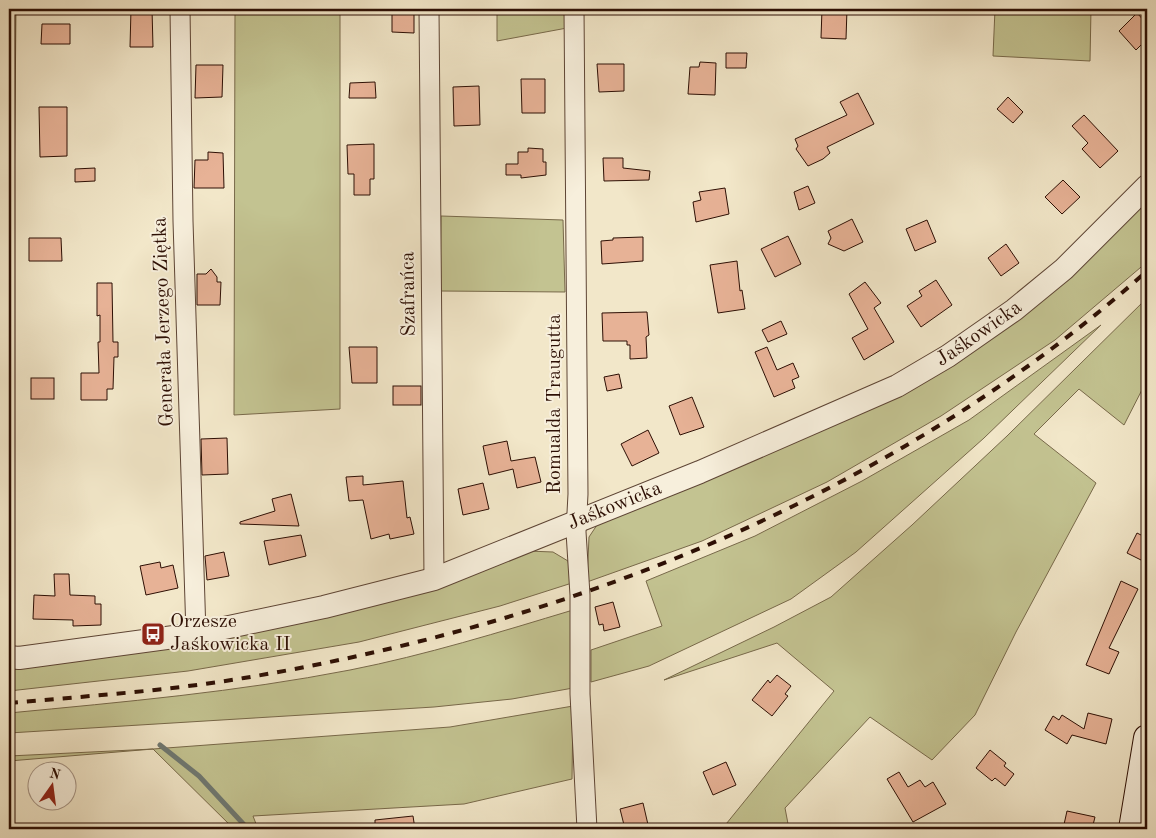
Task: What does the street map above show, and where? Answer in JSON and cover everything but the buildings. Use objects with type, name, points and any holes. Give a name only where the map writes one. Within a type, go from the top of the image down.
[{"type":"main road","points":[[1132,829],[1147,738]]},
{"type":"street","name":"Generała Jerzego Ziętka","points":[[180,9],[183,211],[196,634]]},
{"type":"street","name":"Szafrańca","points":[[429,9],[434,580]]},
{"type":"street","name":"Romualda Traugutta","points":[[574,9],[577,523],[580,694],[587,829]]},
{"type":"street","name":"Jaśkowicka","points":[[9,657],[19,658],[196,634],[324,607],[434,580],[577,523],[897,386],[948,356],[1014,310],[1064,269],[1147,186]]},
{"type":"green space","points":[[9,9],[16,9],[12,424],[9,424]]},
{"type":"green space","points":[[235,9],[340,9],[340,409],[234,415]]},
{"type":"green space","points":[[497,9],[567,9],[567,28],[497,41]]},
{"type":"green space","points":[[995,9],[1091,9],[1090,61],[993,56]]},
{"type":"green space","points":[[1147,199],[1147,262],[1055,340],[941,416],[827,482],[702,541],[587,582],[589,537],[597,525],[931,378]]},
{"type":"green space","points":[[441,216],[563,220],[565,292],[440,291]]},
{"type":"green space","points":[[1147,298],[1147,380],[1124,425],[1079,389],[1034,434],[1096,483],[1016,632],[975,715],[932,760],[870,717],[785,808],[789,829],[722,829],[834,691],[777,643],[664,680],[831,597],[912,525],[1007,436]]},
{"type":"green space","points":[[1101,325],[984,438],[856,552],[791,599],[649,666],[591,682],[591,650],[662,626],[646,581],[755,536],[862,481],[969,420]]},
{"type":"green space","points":[[528,551],[553,552],[568,561],[572,583],[500,606],[359,642],[188,671],[9,691],[9,664],[19,665]]},
{"type":"green space","points":[[573,610],[573,688],[512,699],[434,707],[9,733],[9,713],[223,690],[308,678],[435,650]]},
{"type":"green space","points":[[573,706],[572,779],[464,804],[253,816],[258,829],[234,829],[153,749],[450,727]]},
{"type":"green space","points":[[153,749],[9,761],[9,756]]},
{"type":"waterway","points":[[160,745],[199,776],[248,829]]},
{"type":"railway","points":[[9,703],[215,683],[367,654],[489,623],[609,584],[725,538],[838,483],[946,421],[1050,350],[1147,271]]},
{"type":"place","name":"Orzesze Jaśkowicka II","points":[[153,634]]}]
